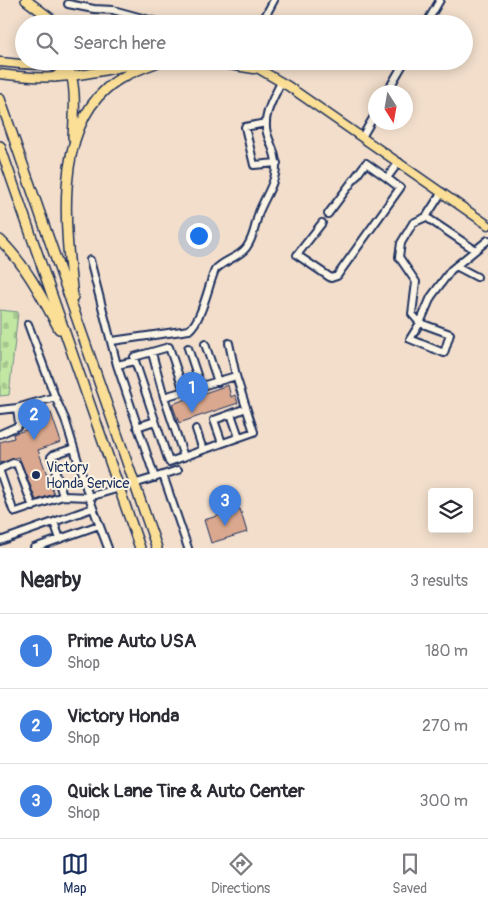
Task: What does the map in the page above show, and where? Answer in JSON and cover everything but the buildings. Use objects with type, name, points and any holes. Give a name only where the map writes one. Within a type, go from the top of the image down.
[{"type":"highway","points":[[26,0],[46,15]]},
{"type":"highway","points":[[56,77],[68,70]]},
{"type":"highway","points":[[71,70],[75,114],[68,173],[66,219],[75,314]]},
{"type":"highway","points":[[72,148],[81,122],[95,99],[116,80],[140,70]]},
{"type":"highway","points":[[0,99],[157,548]]},
{"type":"highway","points":[[0,146],[140,548]]},
{"type":"highway","points":[[0,240],[18,260],[37,287],[73,355]]},
{"type":"main road","points":[[0,62],[15,64]]},
{"type":"main road","points":[[258,70],[281,82],[488,224]]},
{"type":"main road","points":[[0,74],[39,78],[56,77]]},
{"type":"street","points":[[266,15],[274,0]]},
{"type":"street","points":[[431,15],[440,0]]},
{"type":"street","points":[[68,4],[94,9],[113,10],[131,15]]},
{"type":"street","points":[[391,85],[400,70]]},
{"type":"street","points":[[112,341],[185,332],[193,327],[215,270],[248,246],[274,177],[276,163],[266,123],[267,115],[281,82]]},
{"type":"street","points":[[266,123],[245,127],[254,165],[276,163]]},
{"type":"street","points":[[362,137],[368,127]]},
{"type":"street","points":[[388,178],[399,162]]},
{"type":"street","points":[[322,223],[297,255],[331,278],[337,276],[400,188],[366,163],[328,214]]},
{"type":"street","points":[[442,192],[426,217],[413,223],[401,243],[399,257],[416,282],[412,314],[420,322],[450,334],[444,353],[410,339],[420,322],[431,297],[456,266],[488,240]]},
{"type":"street","points":[[426,217],[476,250]]},
{"type":"street","points":[[90,260],[117,365],[155,478]]},
{"type":"street","points":[[456,266],[477,277]]},
{"type":"street","points":[[28,324],[65,419],[89,497],[108,548]]},
{"type":"street","points":[[184,391],[169,347],[134,357],[170,462],[254,432],[236,376],[230,343]]},
{"type":"street","points":[[205,344],[218,382]]},
{"type":"street","points":[[188,348],[201,387]]},
{"type":"street","points":[[152,353],[184,457]]},
{"type":"street","points":[[117,365],[135,361]]},
{"type":"street","points":[[164,397],[236,376]]},
{"type":"street","points":[[0,410],[17,408],[56,397]]},
{"type":"street","points":[[0,434],[18,426],[17,408]]},
{"type":"street","points":[[222,443],[214,420],[246,408]]},
{"type":"street","points":[[231,414],[239,437]]},
{"type":"street","points":[[137,427],[156,421]]},
{"type":"street","points":[[196,429],[203,450]]},
{"type":"street","points":[[63,496],[51,457],[74,448]]},
{"type":"street","points":[[33,507],[17,464],[13,463],[0,470],[14,511],[33,507],[63,496],[89,497],[135,485],[178,470]]},
{"type":"street","points":[[163,475],[188,548]]},
{"type":"street","points":[[0,541],[93,508]]},
{"type":"street","points":[[54,522],[60,539]]},
{"type":"street","points":[[34,548],[100,525]]},
{"type":"green space","points":[[0,310],[18,312],[9,395],[0,396]]},
{"type":"place","name":"Prime Auto USA","points":[[192,413]]},
{"type":"place","name":"Victory Honda","points":[[34,440]]},
{"type":"place","name":"Victory Honda Service","points":[[36,475]]},
{"type":"place","name":"Quick Lane Tire & Auto Center","points":[[225,526]]}]
